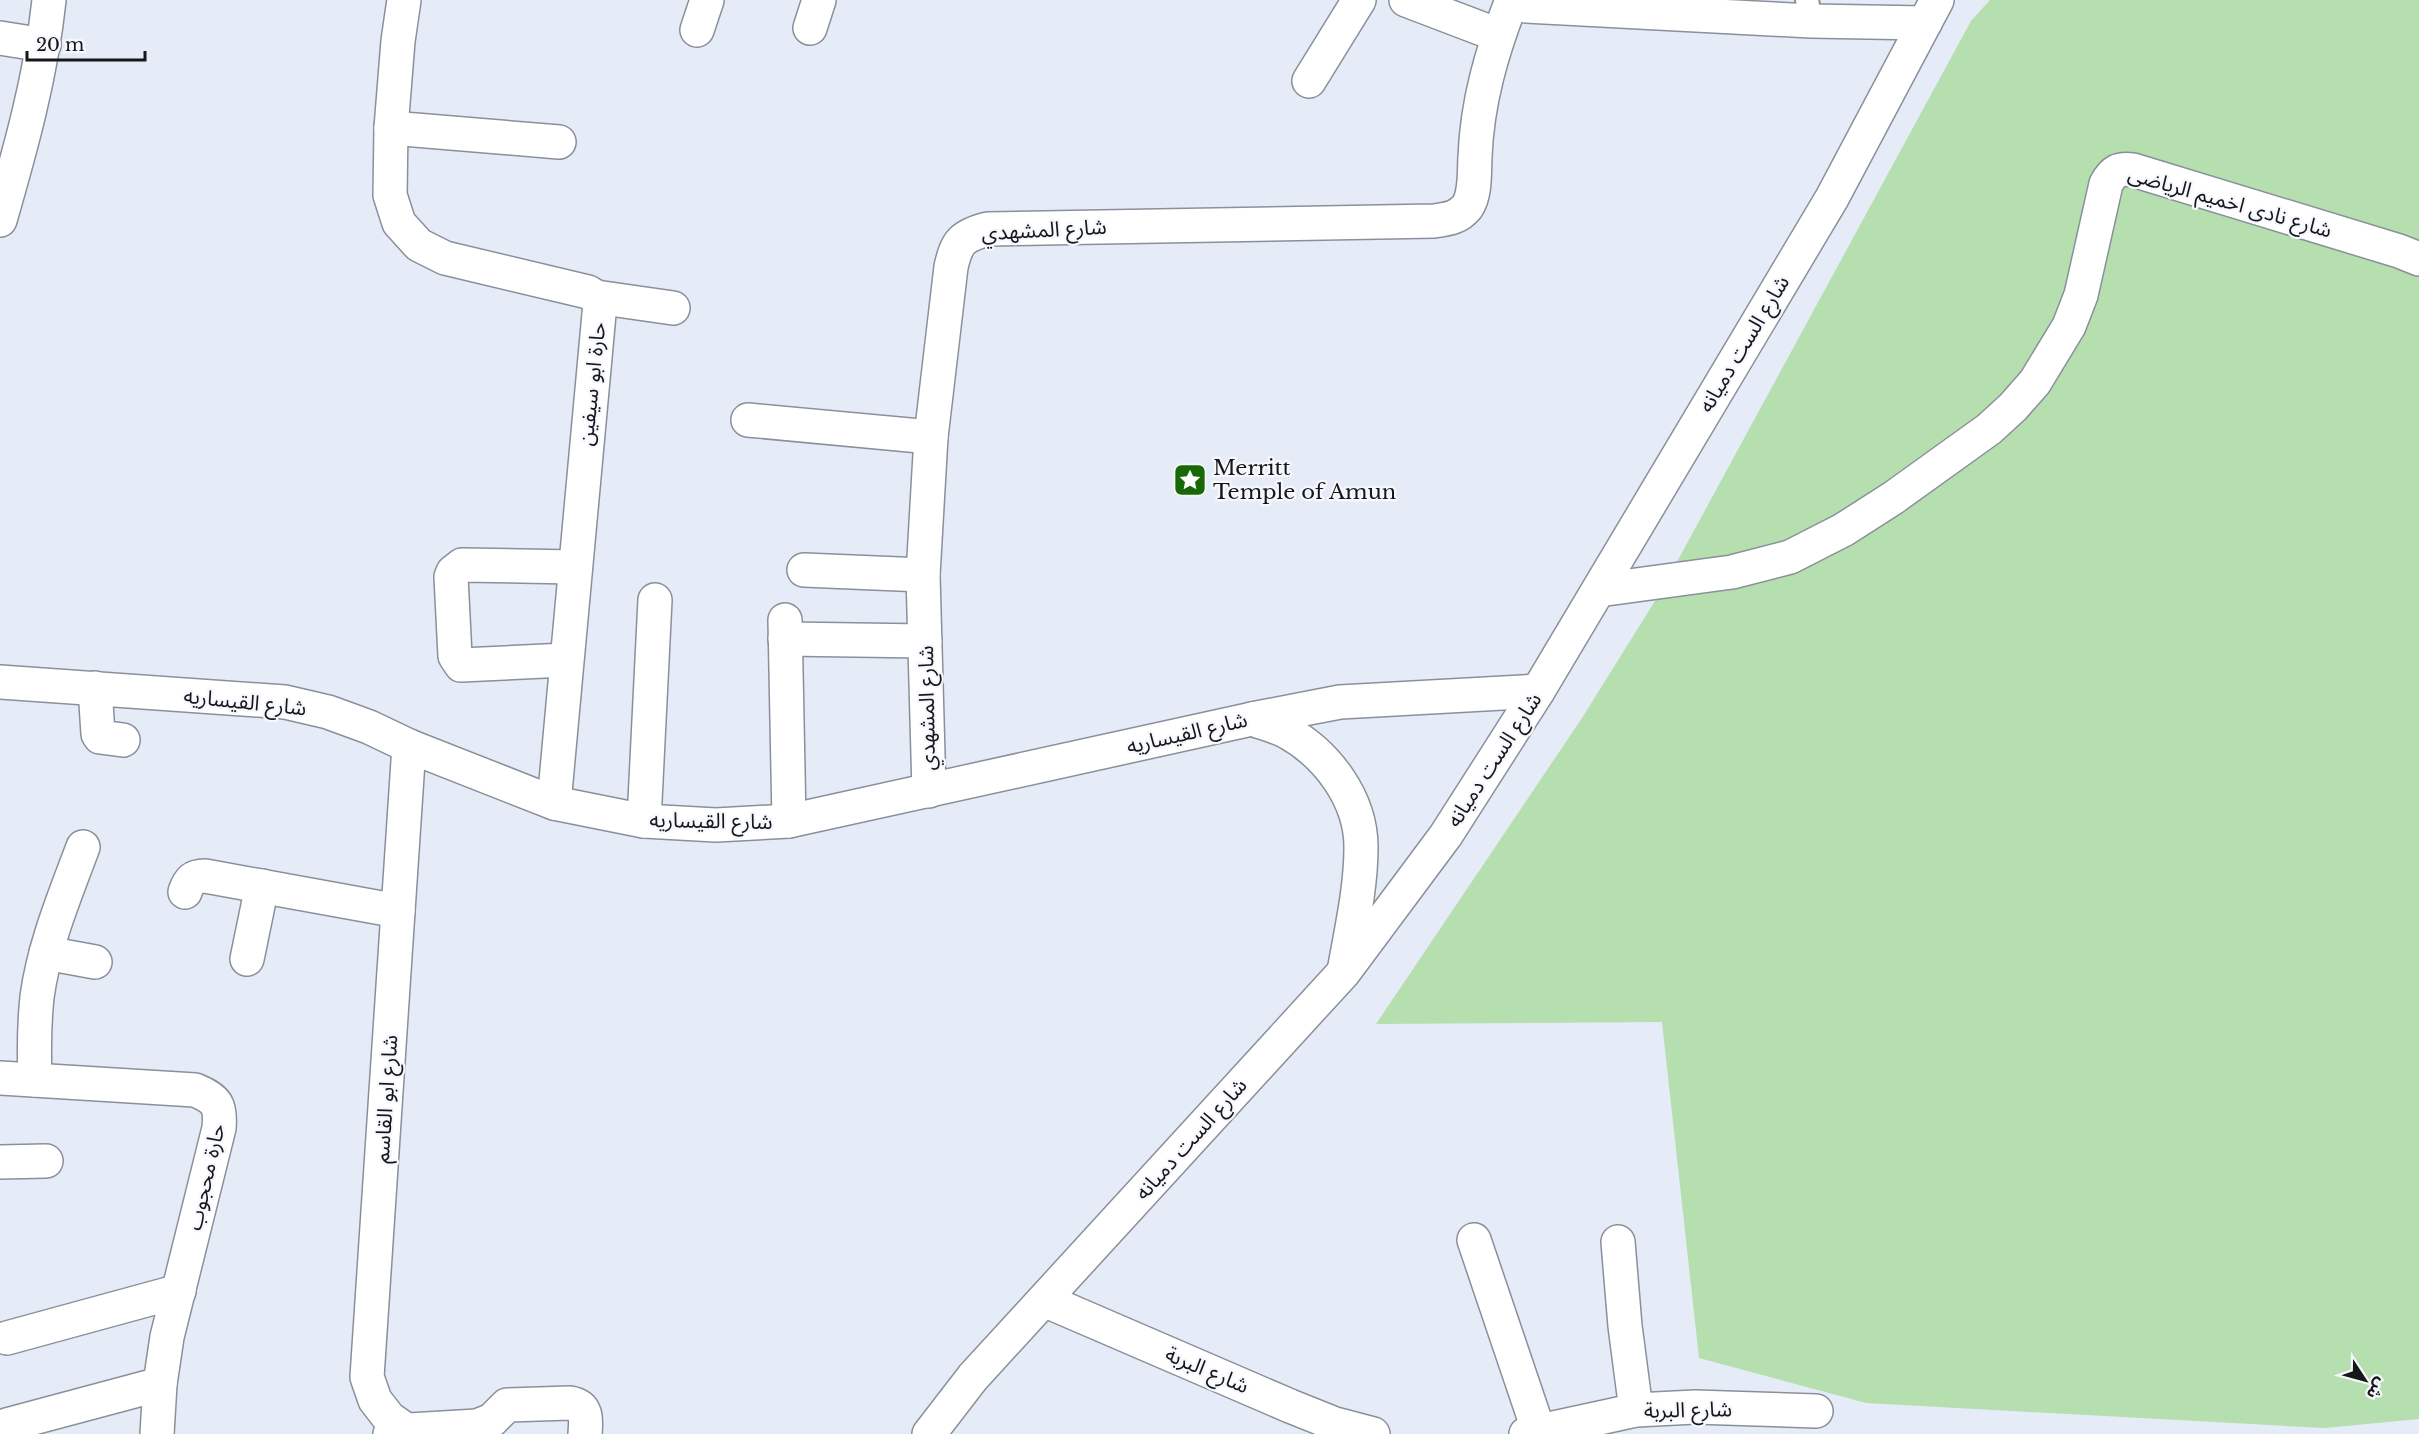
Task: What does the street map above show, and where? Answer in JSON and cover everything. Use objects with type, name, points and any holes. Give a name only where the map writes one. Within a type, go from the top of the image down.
[{"type":"street","points":[[0,220],[28,123],[44,45],[50,0]]},
{"type":"street","name":"حارة ابو سيفين","points":[[404,0],[398,41],[391,129],[390,195],[399,223],[419,245],[445,258],[588,292],[596,297],[600,309],[574,567],[554,803]]},
{"type":"street","points":[[1309,81],[1359,0]]},
{"type":"street","points":[[1406,0],[1498,35]]},
{"type":"street","points":[[1513,0],[1526,6],[1931,11]]},
{"type":"street","name":"شارع المشهدي","points":[[929,791],[923,575],[931,437],[951,267],[956,248],[969,234],[988,229],[1434,222],[1454,219],[1468,206],[1473,187],[1484,85],[1498,35],[1513,0]]},
{"type":"street","name":"شارع الست دميانه","points":[[929,1434],[973,1377],[1344,972],[1446,835],[1538,692],[1832,198],[1931,11]]},
{"type":"street","points":[[0,38],[44,45]]},
{"type":"street","points":[[391,129],[559,142]]},
{"type":"street","name":"شارع نادى اخميم الرياضى","points":[[1599,590],[1732,572],[1790,557],[1843,530],[1893,498],[1989,429],[2013,407],[2035,381],[2069,326],[2081,295],[2106,184],[2112,174],[2122,169],[2133,170],[2419,259]]},
{"type":"street","points":[[596,297],[673,308]]},
{"type":"street","points":[[748,420],[931,437]]},
{"type":"street","points":[[566,660],[461,665],[455,656],[451,577],[453,572],[462,565],[574,567]]},
{"type":"street","points":[[804,570],[923,575]]},
{"type":"street","points":[[644,821],[655,600]]},
{"type":"street","points":[[789,821],[785,629],[925,642]]},
{"type":"street","name":"شارع القيساريه","points":[[0,682],[285,702],[328,712],[369,726],[409,746],[554,803],[644,821],[716,825],[789,821],[1252,719],[1340,702],[1538,692]]},
{"type":"street","points":[[95,688],[98,734],[123,740]]},
{"type":"street","points":[[1252,719],[1286,731],[1315,751],[1338,778],[1354,810],[1361,845],[1344,972]]},
{"type":"street","name":"شارع ابو القاسم","points":[[404,1433],[375,1400],[368,1377],[409,746]]},
{"type":"street","points":[[34,1080],[34,1038],[38,995],[46,953],[83,847]]},
{"type":"street","points":[[185,892],[188,882],[196,876],[398,911]]},
{"type":"street","points":[[247,959],[262,886]]},
{"type":"street","points":[[46,953],[95,962]]},
{"type":"street","name":"حارة محجوب","points":[[0,1078],[195,1090],[211,1097],[220,1111],[219,1128],[167,1337],[160,1384],[157,1434]]},
{"type":"street","points":[[0,1162],[46,1161]]},
{"type":"street","points":[[1474,1240],[1542,1432]]},
{"type":"street","points":[[1618,1242],[1625,1326],[1636,1410]]},
{"type":"street","points":[[7,1338],[179,1291]]},
{"type":"street","name":"شارع البربة","points":[[1044,1300],[1299,1410],[1335,1424],[1373,1434]]},
{"type":"street","points":[[7,1425],[160,1384]]},
{"type":"street","points":[[404,1433],[485,1424],[507,1405],[570,1403],[577,1404],[583,1409],[586,1416],[585,1434]]},
{"type":"street","name":"شارع البربة","points":[[1542,1432],[1636,1410],[1695,1407],[1816,1411]]},
{"type":"green space","points":[[1990,0],[2419,0],[2419,1419],[2325,1428],[1866,1403],[1699,1358],[1662,1022],[1376,1024],[1582,718],[1660,593],[1971,21]]},
{"type":"place","name":"Merritt Temple of Amun","points":[[1190,480]]}]
